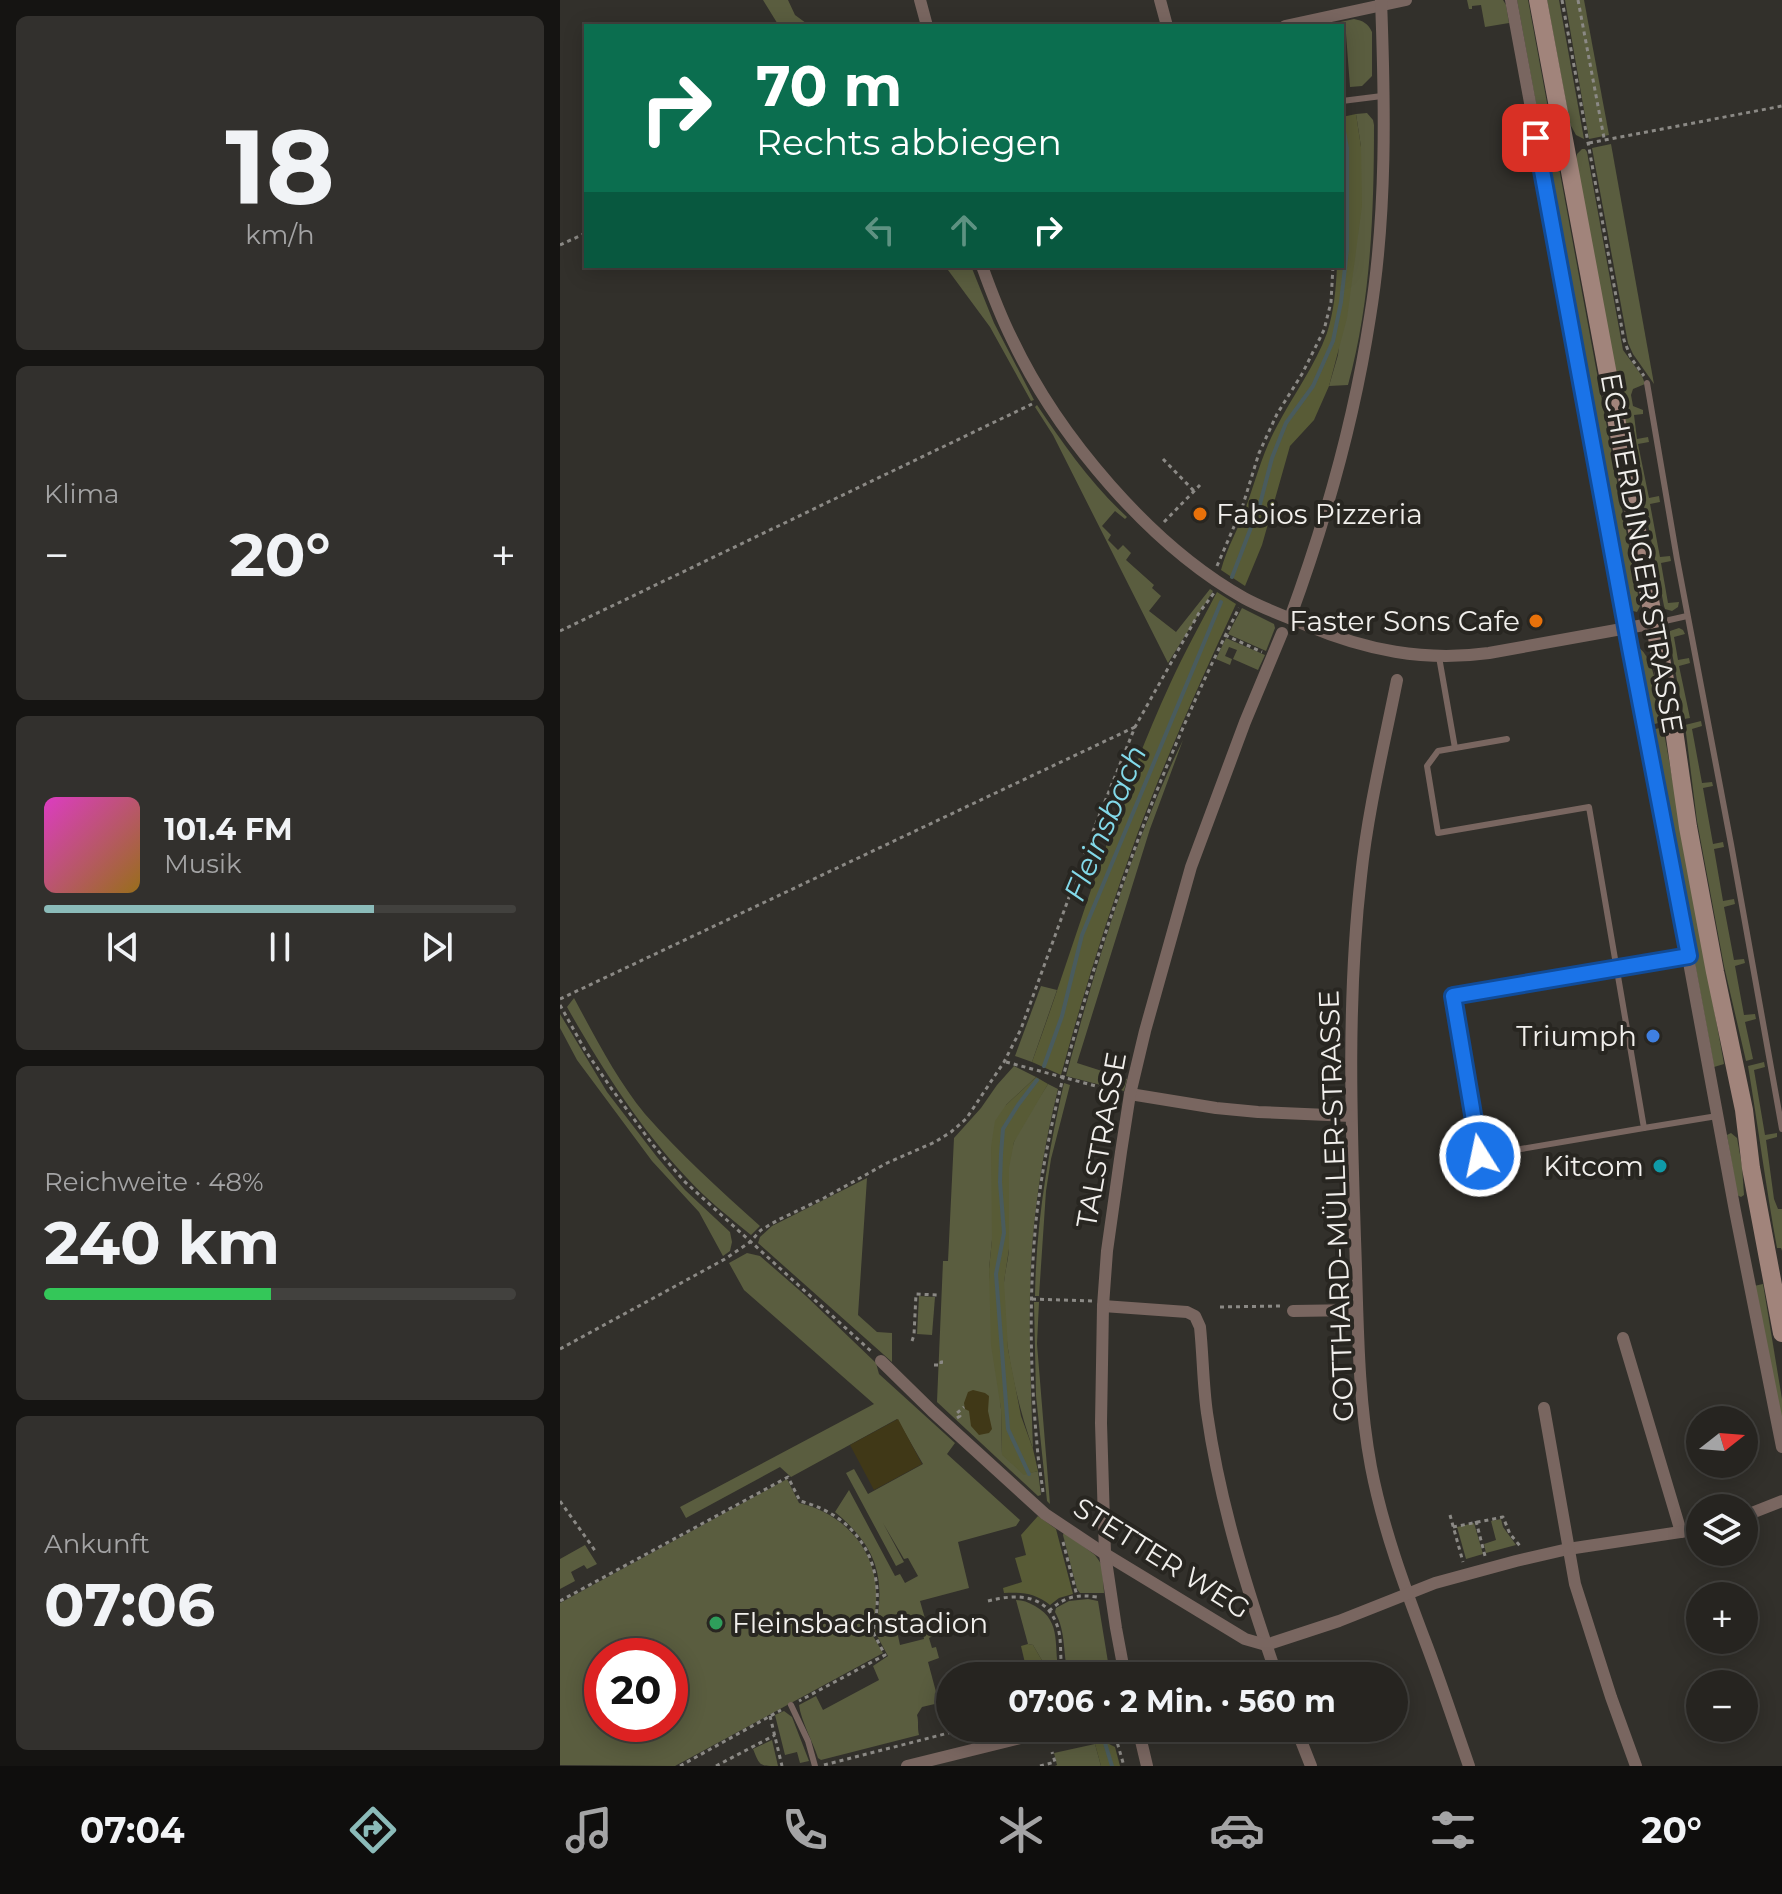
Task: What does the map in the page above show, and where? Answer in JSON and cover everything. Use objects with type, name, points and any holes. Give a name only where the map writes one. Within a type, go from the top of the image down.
[{"type":"main road","name":"ECHTERDINGER STRASSE","points":[[1538,0],[1655,623],[1691,842],[1744,1110],[1751,1168],[1782,1333]]},
{"type":"street","points":[[920,0],[926,24]]},
{"type":"street","points":[[1160,0],[1166,24]]},
{"type":"street","points":[[1293,24],[1381,2],[1406,0]]},
{"type":"street","name":"ECHTERDINGER STRASSE","points":[[1511,0],[1717,1116],[1782,1447]]},
{"type":"street","points":[[1290,618],[1343,452],[1372,303],[1380,227],[1381,2]]},
{"type":"street","points":[[983,268],[1012,340],[1042,394],[1068,432],[1155,530],[1217,580],[1244,597],[1325,633],[1403,654],[1439,657],[1489,653],[1655,623]]},
{"type":"street","name":"TALSTRASSE","points":[[1122,1662],[1105,1554],[1101,1423],[1107,1251],[1130,1094],[1191,867],[1282,633]]},
{"type":"street","name":"GOTTHARD-MÜLLER-STRASSE","points":[[1397,680],[1361,876],[1351,1004],[1351,1116],[1360,1378],[1372,1470],[1392,1547],[1469,1766]]},
{"type":"street","points":[[1130,1094],[1258,1112],[1351,1116]]},
{"type":"street","points":[[1717,1116],[1744,1110]]},
{"type":"street","points":[[1103,1304],[1187,1312],[1195,1316],[1200,1327],[1207,1412],[1220,1484],[1249,1594],[1272,1662]]},
{"type":"street","points":[[1293,1311],[1357,1310]]},
{"type":"street","points":[[1623,1338],[1681,1532]]},
{"type":"street","name":"STETTER WEG","points":[[881,1361],[1045,1514],[1245,1639],[1266,1645],[1466,1573],[1568,1549],[1686,1531]]},
{"type":"street","points":[[1544,1408],[1581,1607],[1636,1766]]},
{"type":"street","points":[[1758,1510],[1782,1501]]},
{"type":"street","points":[[907,1766],[1004,1742]]},
{"type":"street","points":[[1141,1742],[1147,1766]]},
{"type":"street","points":[[1302,1742],[1311,1766]]},
{"type":"lane","points":[[1344,101],[1382,96]]},
{"type":"lane","points":[[1647,383],[1782,1129]]},
{"type":"lane","points":[[1655,623],[1687,616]]},
{"type":"lane","points":[[1439,657],[1455,748]]},
{"type":"lane","points":[[1507,739],[1438,751],[1427,766],[1438,833],[1589,807],[1644,1128]]},
{"type":"lane","points":[[1689,956],[1453,996],[1480,1156],[1717,1116]]},
{"type":"lane","points":[[791,1705],[808,1741],[815,1766]]},
{"type":"path","points":[[1562,0],[1625,348],[1647,383]]},
{"type":"path","points":[[1578,0],[1605,140]]},
{"type":"path","points":[[1587,143],[1782,106]]},
{"type":"path","points":[[560,245],[584,234]]},
{"type":"path","points":[[560,1349],[725,1259],[778,1220],[951,1132],[966,1119],[1004,1062],[1021,1029],[1095,826],[1135,727],[1217,580],[1259,453],[1324,330],[1331,302],[1333,268]]},
{"type":"path","points":[[560,631],[1031,405],[1042,394]]},
{"type":"path","points":[[1163,459],[1194,491]]},
{"type":"path","points":[[1155,530],[1200,485]]},
{"type":"path","points":[[1045,1514],[1037,1446],[1032,1299],[1036,1230],[1048,1137],[1101,946],[1138,838],[1187,719],[1244,597]]},
{"type":"path","points":[[1225,635],[1272,657]]},
{"type":"path","points":[[560,999],[1135,727]]},
{"type":"path","points":[[560,1005],[585,1050],[653,1145],[684,1181],[881,1361]]},
{"type":"path","points":[[1004,1062],[1130,1094]]},
{"type":"path","points":[[912,1341],[916,1294],[937,1295]]},
{"type":"path","points":[[1032,1299],[1103,1304]]},
{"type":"path","points":[[1220,1307],[1281,1306],[1293,1311]]},
{"type":"path","points":[[934,1365],[944,1362]]},
{"type":"path","points":[[560,1601],[788,1477],[800,1501],[837,1517],[863,1543],[875,1571],[878,1591],[873,1632],[885,1655],[680,1766]]},
{"type":"path","points":[[560,1501],[596,1552]]},
{"type":"path","points":[[1450,1515],[1466,1573]]},
{"type":"path","points":[[1453,1527],[1503,1517],[1510,1534],[1521,1547]]},
{"type":"path","points":[[1476,1521],[1485,1556]]},
{"type":"path","points":[[1058,1522],[1077,1596]]},
{"type":"path","points":[[1049,1611],[1061,1600],[1087,1595],[1100,1598]]},
{"type":"path","points":[[988,1601],[1026,1597],[1049,1611],[1058,1630],[1061,1662]]},
{"type":"path","points":[[770,1716],[782,1766]]},
{"type":"path","points":[[716,1766],[775,1735]]},
{"type":"path","points":[[822,1766],[936,1736]]},
{"type":"path","points":[[1117,1742],[1124,1766]]},
{"type":"path","points":[[1040,1766],[1055,1762],[1052,1752]]},
{"type":"green space","points":[[763,0],[788,0],[795,15],[807,24],[778,24]]},
{"type":"green space","points":[[1467,0],[1503,0],[1509,23],[1485,27],[1481,5],[1469,9]]},
{"type":"green space","points":[[1517,0],[1528,0],[1640,606],[1637,612],[1629,610]]},
{"type":"green space","points":[[1547,0],[1559,0],[1584,139],[1576,135],[1570,124]]},
{"type":"green space","points":[[1565,0],[1584,0],[1609,135],[1589,139]]},
{"type":"green space","points":[[1354,19],[1365,23],[1372,32],[1372,76],[1362,86],[1350,87],[1344,24],[1331,24]]},
{"type":"green space","points":[[1367,113],[1374,125],[1373,191],[1362,321],[1348,385],[1329,386],[1338,355],[1361,147],[1356,114]]},
{"type":"green space","points":[[1356,114],[1361,147],[1362,206],[1347,318],[1329,386],[1314,420],[1290,446],[1262,545],[1245,586],[1221,570],[1226,553],[1268,445],[1327,333],[1337,268],[1344,268],[1344,117]]},
{"type":"green space","points":[[1611,144],[1654,384],[1628,343],[1592,148]]},
{"type":"green space","points":[[1582,149],[1587,152],[1623,350],[1645,384],[1633,389],[1631,395],[1633,406],[1643,410],[1643,414],[1634,415],[1637,439],[1648,437],[1649,442],[1638,444],[1649,498],[1659,496],[1660,502],[1650,504],[1660,557],[1670,556],[1671,561],[1661,563],[1668,603],[1679,602],[1672,611],[1664,606],[1633,466],[1576,159]]},
{"type":"green space","points":[[946,268],[972,268],[994,323],[1034,400],[1031,401],[990,327]]},
{"type":"green space","points":[[1037,405],[1090,478],[1127,517],[1125,519],[1115,511],[1102,526],[1111,535],[1108,540],[1118,550],[1123,545],[1131,553],[1126,560],[1154,585],[1152,588],[1161,596],[1149,611],[1176,632],[1210,589],[1213,591],[1168,663],[1053,435],[1035,407]]},
{"type":"green space","points":[[1217,592],[1236,604],[1137,835],[1096,954],[1061,1075],[1032,1062],[1131,777],[1170,684]]},
{"type":"green space","points":[[1242,608],[1274,624],[1266,651],[1228,634]]},
{"type":"green space","points":[[1679,628],[1685,634],[1674,637],[1678,660],[1689,658],[1690,663],[1679,666],[1690,718],[1684,719],[1669,636],[1670,631]]},
{"type":"green space","points":[[1226,638],[1265,655],[1258,670],[1233,659],[1237,650],[1229,647],[1225,656],[1232,659],[1230,665],[1216,659]]},
{"type":"green space","points":[[1637,646],[1649,661],[1657,692],[1662,722],[1651,725]]},
{"type":"green space","points":[[1701,721],[1702,726],[1692,729],[1702,783],[1712,782],[1713,786],[1703,788],[1713,844],[1723,842],[1724,847],[1714,849],[1723,901],[1734,899],[1735,904],[1724,907],[1734,960],[1744,959],[1745,963],[1735,966],[1744,1015],[1755,1014],[1756,1019],[1745,1022],[1753,1059],[1746,1061],[1724,966],[1697,821],[1685,725]]},
{"type":"green space","points":[[1663,727],[1724,1064],[1714,1067],[1652,730]]},
{"type":"green space","points":[[1183,740],[1150,829],[1077,1063],[1127,1079],[1124,1091],[1066,1076],[1131,863]]},
{"type":"green space","points":[[1041,986],[1057,990],[1032,1062],[1015,1056]]},
{"type":"green space","points":[[574,998],[635,1101],[686,1158],[760,1226],[751,1235],[694,1186],[637,1117],[567,1007]]},
{"type":"green space","points":[[560,1014],[607,1092],[657,1157],[685,1190],[730,1232],[730,1251],[723,1256],[699,1212],[652,1161],[577,1060],[560,1028]]},
{"type":"green space","points":[[1764,1062],[1765,1067],[1754,1070],[1765,1135],[1777,1133],[1777,1137],[1766,1140],[1774,1199],[1778,1209],[1782,1209],[1782,1251],[1777,1248],[1748,1066]]},
{"type":"green space","points":[[1014,1066],[1036,1077],[1006,1105],[989,1269],[1002,1454],[1024,1474],[1038,1471],[1041,1495],[1038,1496],[937,1402],[943,1261],[948,1261],[954,1138]]},
{"type":"green space","points":[[1036,1077],[1048,1084],[1014,1142],[1009,1168],[1009,1249],[1004,1282],[1008,1349],[1021,1416],[1038,1471],[1024,1475],[1002,1455],[1001,1409],[991,1345],[991,1147],[995,1121],[1006,1105]]},
{"type":"green space","points":[[1064,1083],[1070,1085],[1051,1159],[1039,1296],[1035,1296],[1044,1188]]},
{"type":"green space","points":[[1048,1084],[1058,1089],[1040,1176],[1032,1243],[1030,1334],[1033,1449],[1015,1388],[1005,1324],[1008,1180],[1017,1135]]},
{"type":"green space","points":[[1731,1133],[1737,1138],[1742,1166],[1744,1195],[1741,1197],[1737,1195],[1727,1135]]},
{"type":"green space","points":[[867,1178],[858,1315],[877,1332],[892,1333],[892,1362],[758,1243],[772,1226]]},
{"type":"green space","points":[[747,1253],[760,1256],[806,1296],[876,1363],[879,1374],[955,1443],[947,1454],[1020,1520],[1016,1526],[958,1542],[969,1588],[920,1601],[926,1622],[921,1623],[920,1620],[896,1626],[900,1645],[924,1639],[922,1628],[931,1626],[933,1636],[929,1638],[939,1658],[928,1662],[936,1704],[922,1707],[917,1715],[919,1735],[821,1760],[799,1705],[816,1696],[823,1710],[879,1680],[873,1666],[888,1656],[875,1632],[879,1580],[875,1565],[861,1538],[835,1512],[849,1490],[895,1576],[900,1574],[905,1583],[918,1576],[883,1523],[904,1562],[896,1566],[846,1473],[854,1469],[868,1494],[923,1464],[897,1419],[791,1477],[780,1467],[686,1518],[680,1507],[874,1404],[744,1290],[729,1263]]},
{"type":"green space","points":[[1763,1284],[1782,1399],[1782,1425],[1754,1286]]},
{"type":"green space","points":[[919,1296],[935,1297],[932,1335],[917,1334]]},
{"type":"green space","points":[[1034,1302],[1039,1302],[1037,1344],[1050,1504],[1047,1501],[1036,1396]]},
{"type":"green space","name":"Fleinsbachstadion","points":[[787,1479],[799,1503],[820,1510],[853,1534],[872,1568],[876,1588],[870,1631],[883,1653],[675,1766],[560,1765],[560,1603]]},
{"type":"green space","points":[[1038,1516],[1056,1529],[1073,1594],[1059,1598],[1050,1605],[1028,1594],[1004,1593],[1003,1588],[1022,1582],[1015,1558],[1026,1555],[1021,1535]]},
{"type":"green space","points":[[1501,1519],[1516,1545],[1486,1553],[1484,1544],[1496,1540],[1491,1521]]},
{"type":"green space","points":[[1474,1523],[1483,1554],[1466,1559],[1457,1527]]},
{"type":"green space","points":[[1064,1532],[1095,1555],[1102,1565],[1104,1593],[1080,1593],[1077,1589]]},
{"type":"green space","points":[[585,1545],[597,1564],[587,1569],[584,1565],[571,1572],[575,1581],[560,1589],[560,1559]]},
{"type":"green space","points":[[1016,1600],[1035,1606],[1050,1620],[1054,1628],[1058,1662],[1043,1662],[1033,1645],[1028,1644]]},
{"type":"green space","points":[[1069,1601],[1098,1601],[1108,1662],[1067,1662],[1055,1612],[1056,1608]]},
{"type":"green space","points":[[1033,1645],[1043,1662],[1025,1662],[1021,1646]]},
{"type":"green space","points":[[784,1711],[792,1717],[809,1761],[800,1763],[797,1752],[785,1755],[775,1715]]},
{"type":"green space","points":[[772,1740],[778,1766],[761,1764],[753,1749]]},
{"type":"green space","points":[[1107,1743],[1115,1747],[1120,1766],[1101,1766],[1095,1744]]},
{"type":"green space","points":[[1095,1744],[1101,1766],[1055,1766],[1054,1753]]},
{"type":"sand","points":[[973,1390],[989,1396],[992,1429],[989,1433],[979,1435],[971,1426],[969,1411],[964,1403],[968,1392]]},
{"type":"sand","points":[[898,1419],[922,1464],[874,1490],[850,1445]]},
{"type":"waterway","name":"Fleinsbach","points":[[1232,577],[1286,423],[1313,386],[1333,341],[1347,250],[1347,148],[1344,131]]},
{"type":"waterway","name":"Fleinsbach","points":[[1044,1066],[1062,1016],[1082,935],[1221,602]]},
{"type":"waterway","name":"Fleinsbach","points":[[1029,1474],[1008,1429],[996,1274],[1004,1233],[1000,1182],[1003,1129],[1037,1080]]},
{"type":"waterway","name":"Fleinsbach","points":[[1105,1743],[1112,1766]]},
{"type":"place","name":"Fabios Pizzeria","points":[[1200,514]]},
{"type":"place","name":"Faster Sons Cafe","points":[[1536,621]]},
{"type":"place","name":"Triumph","points":[[1653,1036]]},
{"type":"place","name":"Kitcom","points":[[1660,1166]]},
{"type":"place","name":"Fleinsbachstadion","points":[[716,1623]]},
{"type":"route","points":[[1480,1156],[1453,996],[1689,956],[1536,138]]}]
